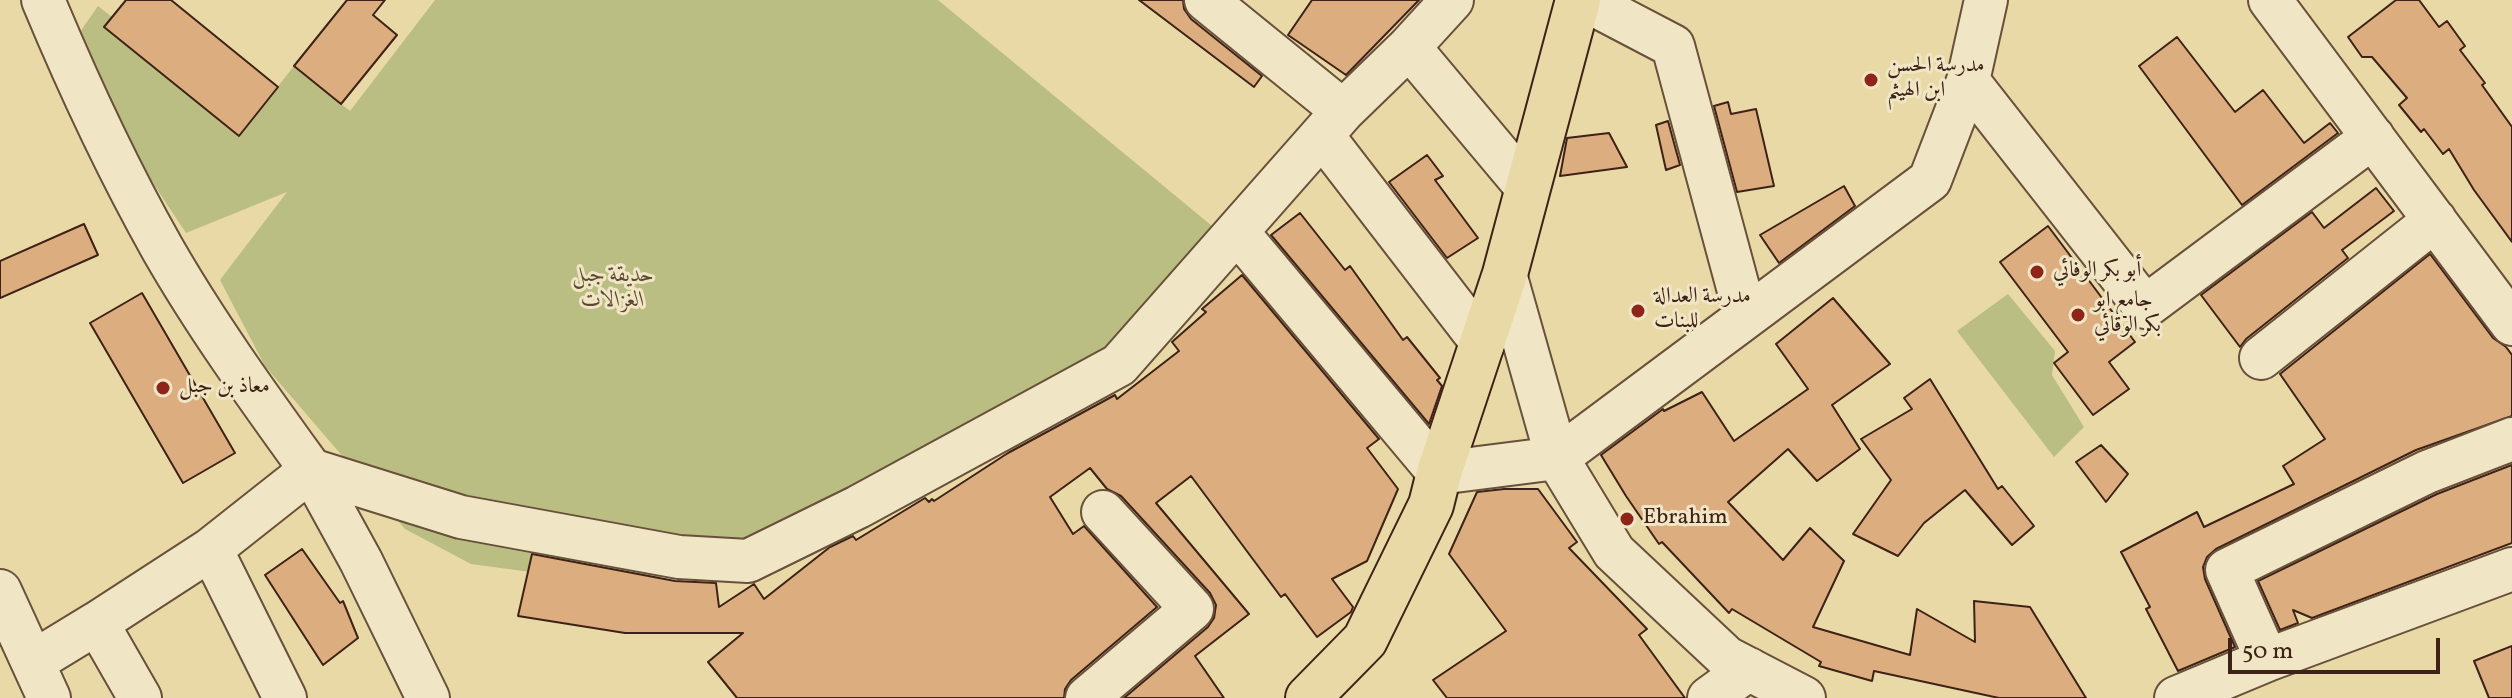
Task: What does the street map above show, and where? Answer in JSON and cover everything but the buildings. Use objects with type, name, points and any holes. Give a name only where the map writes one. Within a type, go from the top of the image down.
[{"type":"main road","points":[[1308,698],[1365,640],[1431,505],[1505,274],[1578,0]]},
{"type":"street","points":[[43,0],[80,88],[162,248],[246,380],[311,470],[361,561],[428,698]]},
{"type":"street","points":[[1206,0],[1333,123],[1483,344]]},
{"type":"street","points":[[311,470],[461,517],[679,557],[748,561],[858,507],[1119,365],[1333,123],[1452,0]]},
{"type":"street","points":[[1585,0],[1673,46],[1746,317]]},
{"type":"street","points":[[1238,233],[1439,473],[1557,458],[1930,180],[1968,81],[1986,0]]},
{"type":"street","points":[[2270,0],[2512,324]]},
{"type":"street","points":[[1409,47],[1528,189]]},
{"type":"street","points":[[1968,81],[2145,307],[2373,137]]},
{"type":"street","points":[[2261,358],[2435,220]]},
{"type":"street","points":[[1505,274],[1557,458],[1614,552],[1727,658],[1804,698]]},
{"type":"street","points":[[2267,660],[2227,570],[2427,472],[2512,439]]},
{"type":"street","points":[[0,591],[41,680],[97,623],[211,549],[311,470]]},
{"type":"street","points":[[1087,698],[1192,609],[1103,512]]},
{"type":"street","points":[[211,549],[285,698]]},
{"type":"street","points":[[2176,698],[2267,660],[2512,569]]},
{"type":"street","points":[[97,623],[140,698]]},
{"type":"street","points":[[1709,698],[1749,669]]},
{"type":"green space","name":"حديقة جبل الغزالات","points":[[435,0],[938,0],[1223,235],[1115,358],[772,548],[663,577],[605,582],[471,564],[405,529],[265,366],[220,280],[287,192],[186,233],[123,138],[75,39],[98,6],[112,17],[105,27],[239,136],[294,66],[350,111]]},
{"type":"green space","points":[[2008,294],[2055,351],[2052,375],[2084,427],[2054,457],[1957,331]]},
{"type":"place","name":"مدرسة الحسن ابن الهيثم","points":[[1871,80]]},
{"type":"place","name":"أبو بكر الوفائي","points":[[2037,272]]},
{"type":"place","name":"مدرسة العدالة للبنات","points":[[1638,311]]},
{"type":"place","name":"جامع ابو بكر الوقائي","points":[[2078,315]]},
{"type":"place","name":"معاذ بن جبل","points":[[163,388]]},
{"type":"place","name":"Ebrahim","points":[[1627,519]]}]
